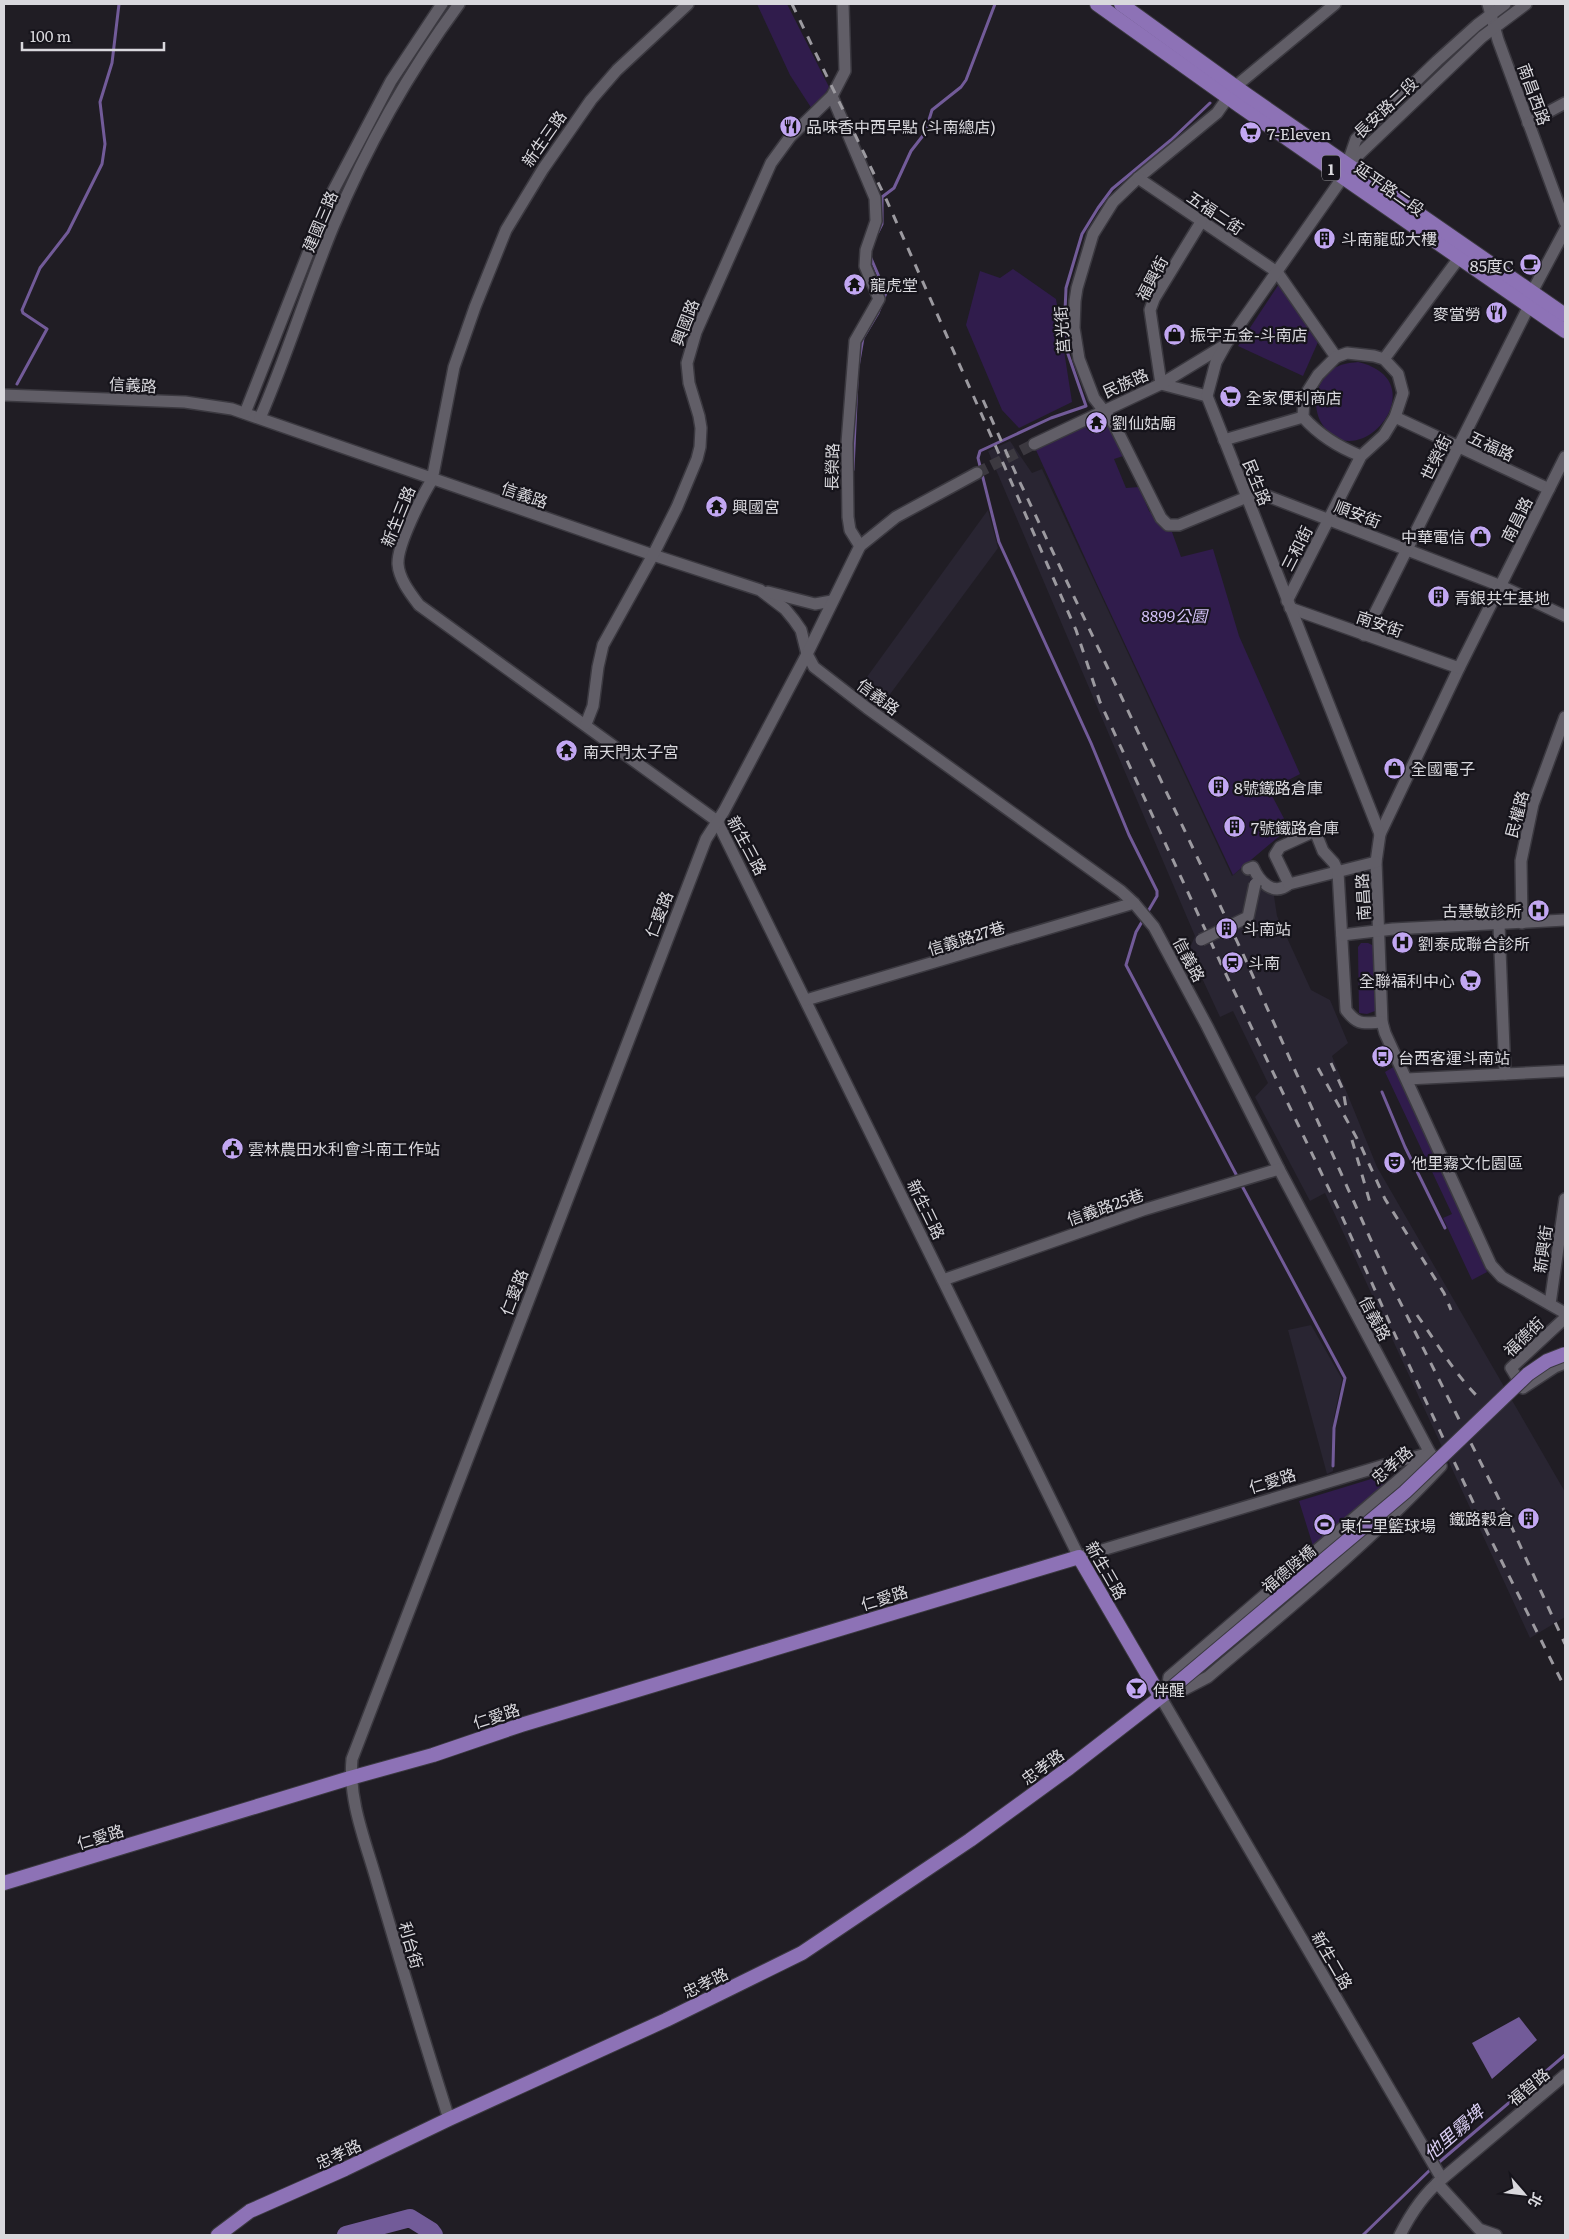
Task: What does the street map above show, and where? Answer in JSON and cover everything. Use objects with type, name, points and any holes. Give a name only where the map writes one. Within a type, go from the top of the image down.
[{"type":"main road","name":"延平路二段","points":[[1097,4],[1232,91],[1346,171],[1565,315]]},
{"type":"main road","name":"延平路二段","points":[[1121,4],[1232,91]]},
{"type":"main road","name":"延平路二段","points":[[1346,171],[1459,258],[1565,331]]},
{"type":"main road","name":"福德陸橋","points":[[1164,1694],[1405,1492],[1528,1374],[1546,1361],[1565,1354]]},
{"type":"main road","name":"仁愛路","points":[[4,1883],[350,1778],[433,1755],[530,1723],[1079,1558]]},
{"type":"main road","name":"新生三路","points":[[1079,1558],[1164,1694]]},
{"type":"main road","name":"忠孝路","points":[[218,2235],[250,2212],[674,2016],[802,1953],[970,1840],[1069,1768],[1164,1694]]},
{"type":"street","name":"建國三路","points":[[245,413],[331,195],[391,81],[415,42],[442,4]]},
{"type":"street","name":"建國三路","points":[[260,418],[333,227],[359,169],[401,90],[459,4]]},
{"type":"street","name":"新生三路","points":[[688,4],[617,70],[591,100],[543,169],[506,230],[475,307],[454,367],[432,480],[423,496],[400,553],[398,564],[406,588],[419,605],[718,821],[1079,1558]]},
{"type":"street","name":"興國路","points":[[586,724],[593,706],[603,645],[653,556],[677,506],[700,447],[699,416],[689,383],[687,363],[696,332],[771,163],[790,137],[832,96],[846,71],[843,4]]},
{"type":"street","name":"莒光街","points":[[1247,497],[1179,525],[1168,525],[1162,518],[1114,424],[1094,398],[1079,359],[1074,328],[1076,288],[1093,234],[1113,202],[1138,178],[1217,113],[1232,91],[1334,4]]},
{"type":"street","name":"長安路二段","points":[[1346,171],[1356,139],[1488,9],[1505,4]]},
{"type":"street","name":"長安路二段","points":[[1346,171],[1494,27],[1526,4]]},
{"type":"street","name":"南昌西路","points":[[1488,9],[1565,222]]},
{"type":"street","name":"長榮路","points":[[832,96],[875,198],[876,222],[866,250],[865,266],[878,299],[855,342],[847,443],[848,517],[850,530],[860,546]]},
{"type":"street","points":[[1528,122],[1565,103]]},
{"type":"street","points":[[1161,384],[1207,396],[1216,362],[1226,344],[1346,171]]},
{"type":"street","name":"五福二街","points":[[1138,178],[1277,272]]},
{"type":"street","name":"福興街","points":[[1161,384],[1150,310],[1154,299],[1202,222]]},
{"type":"street","name":"世榮街","points":[[1364,635],[1529,306],[1532,292],[1565,230]]},
{"type":"street","points":[[1384,359],[1459,258]]},
{"type":"street","points":[[1277,272],[1336,357]]},
{"type":"street","name":"民族路","points":[[1034,444],[1161,384],[1226,344]]},
{"type":"street","points":[[1347,353],[1360,353],[1384,359],[1398,374],[1403,393],[1394,417],[1384,435],[1361,456],[1334,444],[1314,429],[1303,417],[1304,397],[1318,376],[1336,357],[1347,353]]},
{"type":"street","name":"信義路","points":[[4,394],[185,402],[245,413],[653,556],[760,590],[785,609],[794,620],[801,630],[807,654],[814,667],[867,708],[1134,903],[1154,927],[1207,1026],[1279,1169],[1430,1453]]},
{"type":"street","name":"民生路","points":[[1207,396],[1380,834]]},
{"type":"street","points":[[1224,440],[1303,417]]},
{"type":"street","name":"五福路","points":[[1394,417],[1549,489]]},
{"type":"street","name":"三和街","points":[[1288,605],[1361,456]]},
{"type":"street","name":"南昌路","points":[[1565,457],[1459,668],[1380,834],[1376,862],[1382,1022],[1492,1265],[1502,1277],[1565,1314]]},
{"type":"street","points":[[718,821],[807,654],[860,546],[896,517],[977,473]]},
{"type":"street","name":"順安街","points":[[1247,497],[1262,494],[1330,519],[1501,586],[1565,616]]},
{"type":"street","points":[[760,590],[814,604],[832,601]]},
{"type":"street","name":"南安街","points":[[1288,605],[1364,635],[1459,668]]},
{"type":"street","name":"民權路","points":[[1522,923],[1520,861],[1533,804],[1565,717]]},
{"type":"street","name":"仁愛路","points":[[350,1778],[352,1759],[480,1423],[706,839],[718,821]]},
{"type":"street","points":[[1289,884],[1275,855],[1280,848],[1315,830],[1323,851],[1334,862],[1338,872],[1346,1010],[1359,1023],[1382,1022]]},
{"type":"street","points":[[1248,869],[1253,867],[1259,880],[1274,890],[1284,888],[1289,884],[1376,862]]},
{"type":"street","points":[[1201,940],[1248,917],[1255,884]]},
{"type":"street","name":"信義路27巷","points":[[806,1000],[1134,903]]},
{"type":"street","points":[[1342,935],[1565,920]]},
{"type":"street","points":[[1499,925],[1505,1074]]},
{"type":"street","points":[[1407,1079],[1565,1071]]},
{"type":"street","name":"信義路25巷","points":[[943,1280],[1143,1210],[1279,1169]]},
{"type":"street","name":"新興街","points":[[1550,1304],[1565,1199]]},
{"type":"street","name":"福德街","points":[[1565,1318],[1511,1368],[1523,1388],[1555,1367],[1565,1363]]},
{"type":"street","name":"仁愛路","points":[[1079,1558],[1430,1453]]},
{"type":"street","name":"忠孝路","points":[[1430,1453],[1441,1466],[1403,1507],[1344,1562],[1208,1677],[1183,1690],[1164,1694],[1169,1677],[1430,1453]]},
{"type":"street","name":"新生二路","points":[[1164,1694],[1440,2181],[1479,2229],[1496,2235]]},
{"type":"street","name":"利台街","points":[[350,1778],[395,1948],[449,2119]]},
{"type":"street","name":"福智路","points":[[1440,2181],[1565,2076]]},
{"type":"street","points":[[1400,2235],[1407,2221],[1440,2181]]},
{"type":"shaded area","points":[[1010,441],[1032,473],[1042,469],[1232,876],[1251,860],[1256,861],[1274,896],[1277,916],[1311,990],[1330,1000],[1348,1043],[1332,1056],[1377,1167],[1565,1492],[1565,1617],[1530,1638],[1325,1193],[1310,1201],[1255,1097],[1268,1083],[1233,1011],[1220,1017],[1189,950],[1195,936],[988,451]]},
{"type":"shaded area","points":[[988,510],[998,548],[882,705],[859,688]]},
{"type":"shaded area","points":[[1311,1325],[1342,1379],[1334,1417],[1333,1471],[1327,1474],[1288,1330]]},
{"type":"shaded area","points":[[1519,2017],[1537,2040],[1492,2079],[1472,2043]]},
{"type":"green space","points":[[757,4],[787,4],[829,87],[812,109],[790,75]]},
{"type":"green space","points":[[1013,269],[1056,299],[1072,402],[1019,428],[1002,410],[966,325],[980,271],[1000,278]]},
{"type":"green space","points":[[1279,284],[1318,342],[1303,376],[1238,346]]},
{"type":"green space","points":[[1358,362],[1381,372],[1392,388],[1392,405],[1384,421],[1371,434],[1354,441],[1337,438],[1322,424],[1316,402],[1319,387],[1327,374],[1342,365]]},
{"type":"green space","name":"8899公園","points":[[1104,416],[1123,456],[1114,459],[1126,488],[1139,487],[1149,511],[1172,532],[1181,557],[1213,549],[1239,636],[1300,774],[1269,790],[1289,828],[1233,875],[1036,450]]},
{"type":"green space","points":[[1361,943],[1368,943],[1376,947],[1377,1006],[1375,1011],[1367,1014],[1359,1013],[1358,947]]},
{"type":"green space","points":[[1395,1066],[1487,1272],[1472,1280],[1443,1218],[1452,1214],[1385,1072]]},
{"type":"green space","name":"東仁里籃球場","points":[[1381,1476],[1391,1482],[1314,1549],[1299,1501]]},
{"type":"waterway","points":[[17,384],[47,329],[23,313],[22,310],[40,268],[68,232],[102,164],[105,144],[100,102],[112,63],[119,4]]},
{"type":"waterway","points":[[878,232],[882,224],[882,197],[894,188],[911,151],[925,133],[932,110],[961,87],[966,80],[995,4]]},
{"type":"waterway","points":[[1210,103],[1171,140],[1112,189],[1082,234],[1066,288],[1065,311],[1068,354],[1086,406],[1051,418],[980,451],[978,458],[999,542],[1091,743],[1129,835],[1157,891],[1157,896],[1136,932],[1126,965],[1238,1178]]},
{"type":"waterway","points":[[858,367],[863,338],[878,313],[886,293],[870,256]]},
{"type":"waterway","points":[[853,470],[857,381]]},
{"type":"waterway","points":[[1382,1092],[1405,1147],[1445,1228]]},
{"type":"waterway","points":[[1241,1184],[1345,1378],[1334,1428],[1333,1466]]},
{"type":"waterway","name":"他里霧埤","points":[[1437,2164],[1565,2055]]},
{"type":"waterway","name":"他里霧埤","points":[[1363,2235],[1432,2168]]},
{"type":"waterway","points":[[346,2235],[410,2218],[431,2231],[434,2235]]},
{"type":"tunnel","points":[[977,473],[1034,444]]},
{"type":"railway","points":[[792,4],[887,201],[996,447],[1076,630],[1100,702],[1222,966],[1340,1212],[1487,1532],[1565,1688]]},
{"type":"railway","points":[[983,400],[1016,474],[1243,954],[1387,1276],[1497,1495],[1565,1644]]},
{"type":"railway","points":[[1331,1063],[1343,1090],[1347,1113]]},
{"type":"railway","points":[[1318,1068],[1360,1144],[1385,1199],[1444,1293],[1451,1310]]},
{"type":"railway","points":[[1352,1140],[1371,1206]]},
{"type":"railway","points":[[1417,1315],[1453,1368],[1478,1397]]},
{"type":"place","name":"品味香中西早點 (斗南總店)","points":[[790,126]]},
{"type":"place","name":"7-Eleven","points":[[1251,133]]},
{"type":"place","name":"斗南龍邸大樓","points":[[1325,238]]},
{"type":"place","name":"85度C","points":[[1530,265]]},
{"type":"place","name":"龍虎堂","points":[[854,284]]},
{"type":"place","name":"麥當勞","points":[[1497,313]]},
{"type":"place","name":"振宇五金-斗南店","points":[[1174,334]]},
{"type":"place","name":"全家便利商店","points":[[1230,397]]},
{"type":"place","name":"劉仙姑廟","points":[[1096,422]]},
{"type":"place","name":"興國宮","points":[[716,506]]},
{"type":"place","name":"中華電信","points":[[1481,536]]},
{"type":"place","name":"青銀共生基地","points":[[1438,597]]},
{"type":"place","name":"南天門太子宮","points":[[567,751]]},
{"type":"place","name":"全國電子","points":[[1395,768]]},
{"type":"place","name":"8號鐵路倉庫","points":[[1218,787]]},
{"type":"place","name":"7號鐵路倉庫","points":[[1235,827]]},
{"type":"place","name":"古慧敏診所","points":[[1538,910]]},
{"type":"place","name":"斗南站","points":[[1227,928]]},
{"type":"place","name":"劉泰成聯合診所","points":[[1402,943]]},
{"type":"place","name":"斗南","points":[[1232,962]]},
{"type":"place","name":"全聯福利中心","points":[[1471,980]]},
{"type":"place","name":"台西客運斗南站","points":[[1382,1057]]},
{"type":"place","name":"雲林農田水利會斗南工作站","points":[[232,1148]]},
{"type":"place","name":"他里霧文化園區","points":[[1395,1162]]},
{"type":"place","name":"鐵路穀倉","points":[[1529,1518]]},
{"type":"place","name":"東仁里籃球場","points":[[1324,1525]]},
{"type":"place","name":"伴醒","points":[[1137,1689]]}]
